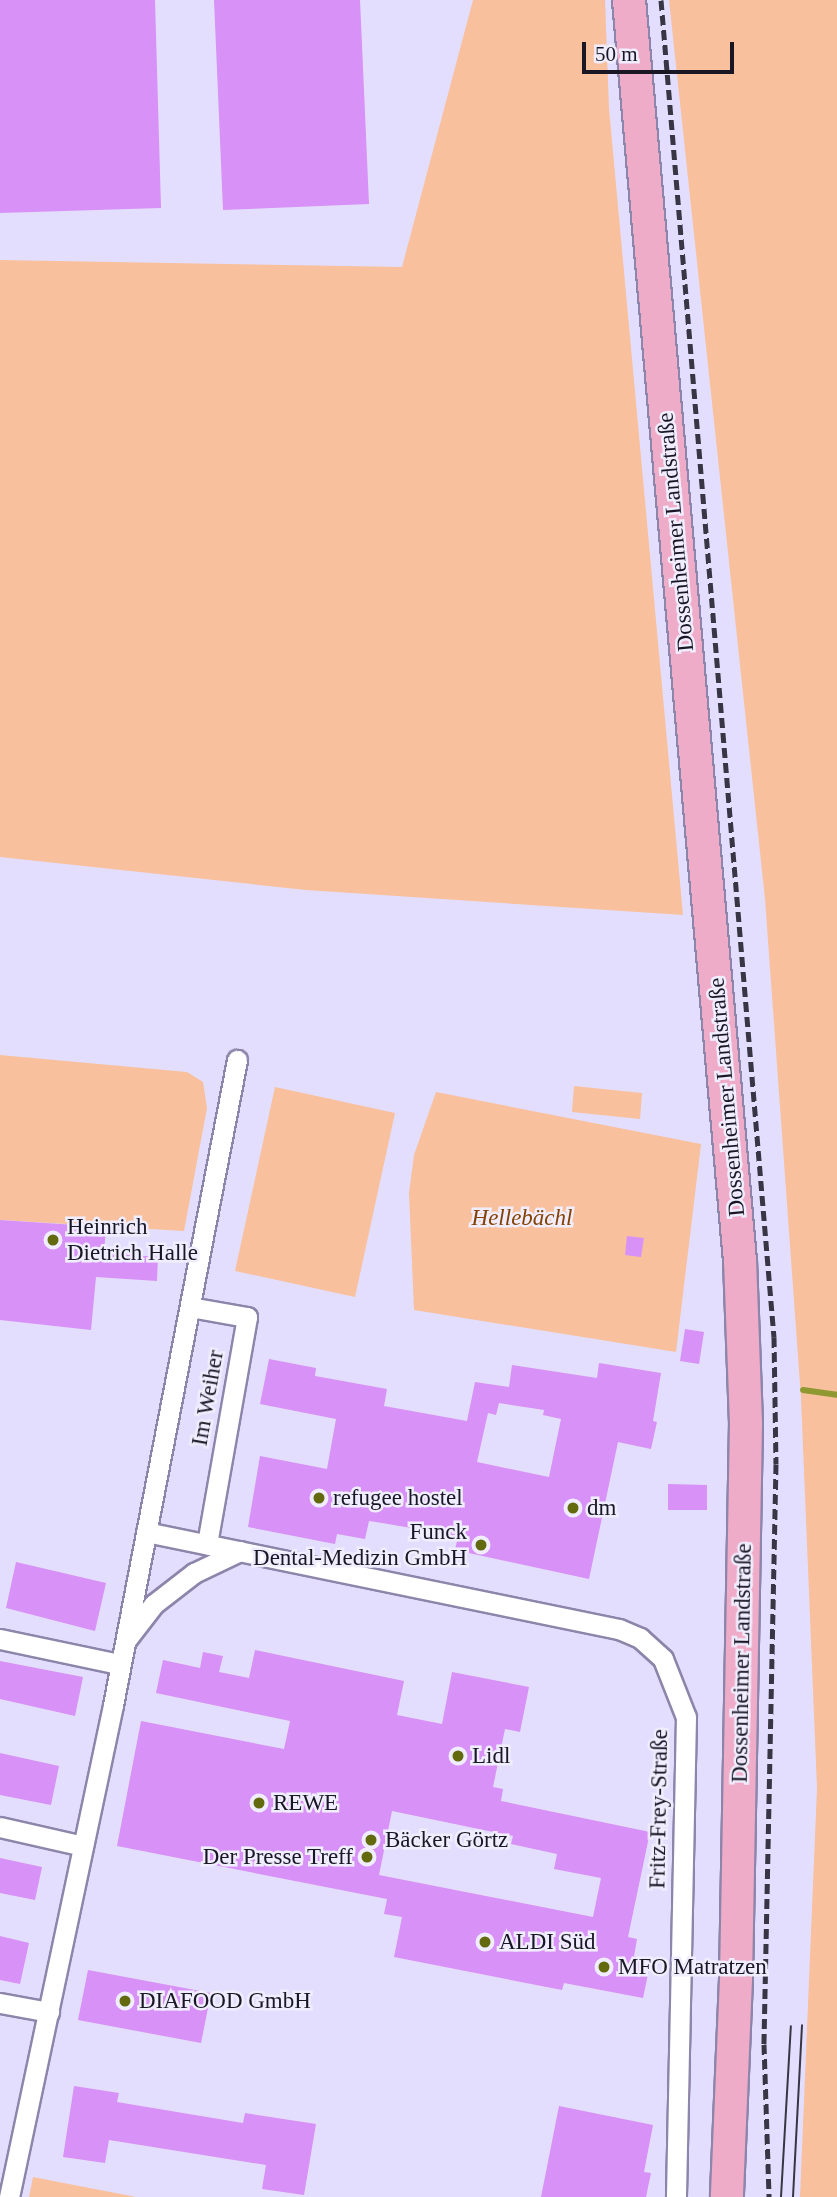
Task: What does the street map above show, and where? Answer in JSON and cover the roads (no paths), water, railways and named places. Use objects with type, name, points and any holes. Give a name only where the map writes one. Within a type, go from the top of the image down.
[{"type":"main road","name":"Dossenheimer Landstraße","points":[[629,0],[740,1260],[745,1451],[736,1979],[727,2197]]},
{"type":"street","points":[[9,2197],[124,1643],[237,1060]]},
{"type":"street","name":"Im Weiher","points":[[190,1307],[247,1317],[208,1545]]},
{"type":"street","name":"Fritz-Frey-Straße","points":[[146,1532],[619,1629],[640,1638],[663,1659],[686,1717],[676,2197]]},
{"type":"street","points":[[124,1643],[154,1604],[194,1573],[240,1551]]},
{"type":"street","points":[[0,1639],[119,1664]]},
{"type":"street","points":[[0,1827],[83,1846]]},
{"type":"street","points":[[0,2003],[49,2012]]},
{"type":"waterway","points":[[803,1390],[837,1395]]},
{"type":"tram line","points":[[793,2197],[802,2025]]},
{"type":"tram line","points":[[781,2197],[791,2026]]},
{"type":"railway","points":[[661,0],[774,1337],[776,1464],[764,2044],[769,2197]]},
{"type":"place","name":"Heinrich Dietrich Halle","points":[[53,1240]]},
{"type":"place","name":"refugee hostel","points":[[319,1498]]},
{"type":"place","name":"dm","points":[[573,1508]]},
{"type":"place","name":"Funck Dental-Medizin GmbH","points":[[481,1545]]},
{"type":"place","name":"Lidl","points":[[458,1756]]},
{"type":"place","name":"REWE","points":[[259,1803]]},
{"type":"place","name":"Bäcker Görtz","points":[[371,1840]]},
{"type":"place","name":"Der Presse Treff","points":[[367,1857]]},
{"type":"place","name":"ALDI Süd","points":[[485,1942]]},
{"type":"place","name":"MFO Matratzen","points":[[604,1967]]},
{"type":"place","name":"DIAFOOD GmbH","points":[[125,2001]]},
{"type":"park label","name":"Hellebächl","points":[[522,1218]]}]
